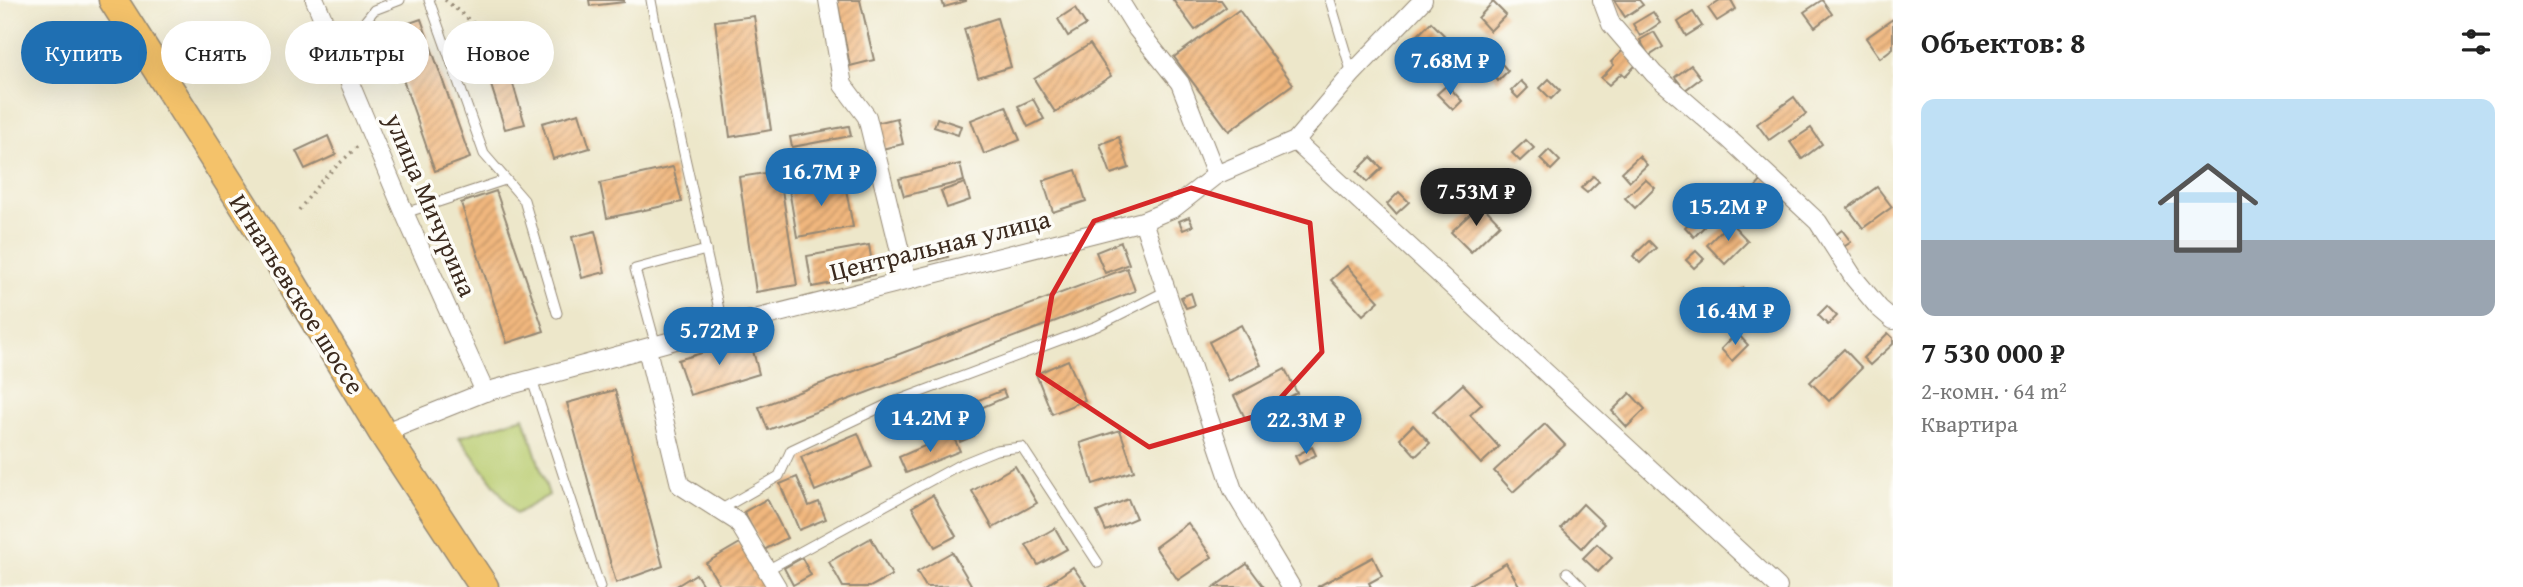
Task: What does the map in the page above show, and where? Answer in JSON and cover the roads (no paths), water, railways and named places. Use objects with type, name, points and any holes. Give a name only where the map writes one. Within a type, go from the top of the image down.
[{"type":"main road","name":"Игнатьевское шоссе","points":[[113,0],[272,250],[383,433],[484,587]]},
{"type":"street","name":"улица Мичурина","points":[[314,0],[323,21]]},
{"type":"street","points":[[828,0],[844,85],[867,117],[907,280]]},
{"type":"street","points":[[1119,0],[1137,29],[1180,83],[1216,175]]},
{"type":"street","points":[[1423,0],[1352,74],[1296,141],[1778,587]]},
{"type":"street","points":[[1602,0],[1611,24],[1654,74],[1818,222],[1854,278],[1879,309],[1893,320]]},
{"type":"street","name":"улица Мичурина","points":[[350,84],[485,393]]},
{"type":"street","name":"Центральная улица","points":[[383,433],[485,393],[723,327],[1143,221],[1174,208],[1216,175],[1296,141]]},
{"type":"street","points":[[1143,221],[1233,490],[1291,587]]},
{"type":"street","points":[[651,348],[680,485],[738,522],[776,587]]},
{"type":"lane","points":[[365,21],[374,10],[400,0]]},
{"type":"lane","points":[[429,0],[484,154],[524,200],[557,313]]},
{"type":"lane","points":[[652,0],[657,33],[723,327]]},
{"type":"lane","points":[[1330,0],[1352,74]]},
{"type":"lane","points":[[405,214],[505,180]]},
{"type":"lane","points":[[651,348],[635,269],[706,250]]},
{"type":"lane","points":[[720,510],[779,475],[791,450],[886,405],[1097,326],[1166,291]]},
{"type":"lane","points":[[532,380],[600,587]]},
{"type":"lane","points":[[766,570],[958,465],[996,450],[1022,447],[1098,563]]},
{"type":"lane","points":[[1567,572],[1582,587]]}]
